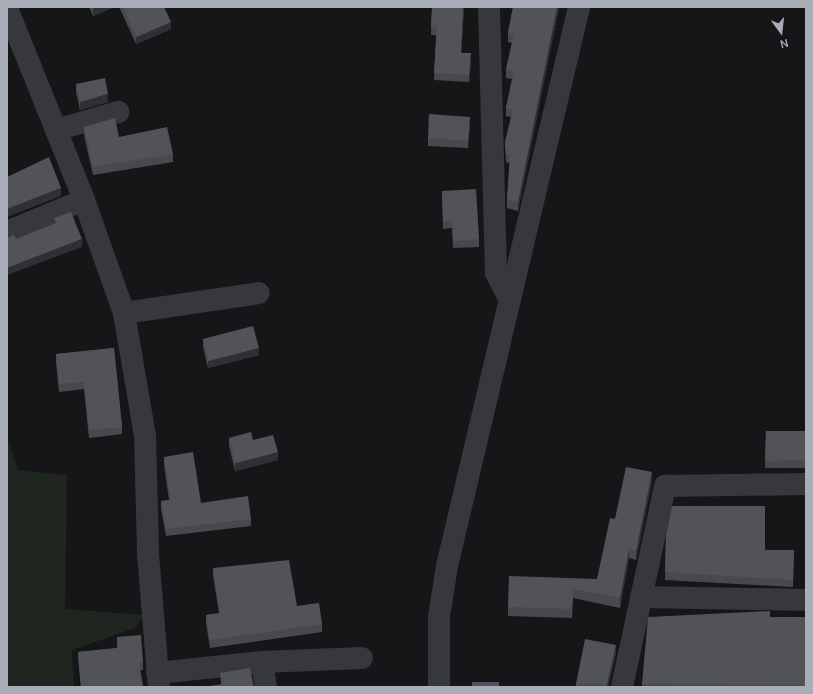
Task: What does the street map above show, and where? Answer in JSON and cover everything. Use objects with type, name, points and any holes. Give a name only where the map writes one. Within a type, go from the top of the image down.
[{"type":"street","points":[[489,7],[496,273],[510,300]]},
{"type":"street","points":[[439,687],[439,617],[447,566],[579,7]]},
{"type":"street","points":[[7,8],[84,200],[124,313],[145,436],[148,554],[158,680],[262,662],[362,658]]},
{"type":"street","points":[[56,130],[118,112]]},
{"type":"street","points":[[7,232],[84,200]]},
{"type":"street","points":[[124,313],[259,293]]},
{"type":"street","points":[[622,687],[665,486],[806,484]]},
{"type":"street","points":[[641,597],[806,600]]},
{"type":"street","points":[[262,662],[266,687]]},
{"type":"shaded area","points":[[7,437],[18,470],[67,475],[65,609],[145,615],[135,628],[72,650],[74,687],[7,687]]},
{"type":"building","points":[[123,7],[164,7],[171,22],[136,37]]},
{"type":"building","points":[[432,7],[463,7],[461,53],[471,53],[469,75],[434,73],[437,27],[431,27]]},
{"type":"building","points":[[513,7],[557,7],[518,202],[507,199],[510,155],[506,154],[505,142],[513,109],[506,108],[514,71],[506,69],[514,34],[508,33]]},
{"type":"building","points":[[105,78],[108,94],[80,102],[76,84]]},
{"type":"building","points":[[429,114],[470,117],[468,141],[428,138]]},
{"type":"building","points":[[115,118],[119,137],[167,127],[173,154],[93,167],[84,127]]},
{"type":"building","points":[[49,157],[61,188],[7,209],[7,177]]},
{"type":"building","points":[[476,189],[479,239],[453,241],[452,221],[443,222],[442,191]]},
{"type":"building","points":[[71,212],[82,239],[7,268],[7,238],[14,235],[16,239],[56,223],[54,218]]},
{"type":"building","points":[[253,326],[259,348],[208,361],[203,339]]},
{"type":"building","points":[[114,348],[122,427],[89,430],[84,382],[59,384],[56,354]]},
{"type":"building","points":[[766,431],[806,431],[806,460],[765,461]]},
{"type":"building","points":[[251,432],[253,440],[273,435],[278,452],[235,463],[229,438]]},
{"type":"building","points":[[193,452],[201,503],[248,496],[251,519],[166,529],[161,501],[171,500],[164,457]]},
{"type":"building","points":[[626,467],[652,472],[636,551],[629,549],[620,598],[573,589],[572,609],[508,607],[509,576],[597,579],[610,518],[615,519]]},
{"type":"building","points":[[672,506],[765,506],[765,550],[794,550],[793,580],[665,572],[666,535]]},
{"type":"building","points":[[289,560],[297,606],[319,603],[322,624],[210,640],[206,615],[220,613],[213,568]]},
{"type":"building","points":[[770,611],[770,617],[806,617],[806,685],[642,684],[648,617]]},
{"type":"building","points":[[141,635],[143,662],[139,662],[143,687],[81,687],[78,652],[118,648],[117,637]]},
{"type":"building","points":[[585,639],[616,645],[607,684],[576,684]]},
{"type":"building","points":[[250,668],[254,687],[203,687],[222,684],[220,673]]},
{"type":"building","points":[[472,682],[499,682],[499,687],[472,687]]}]
